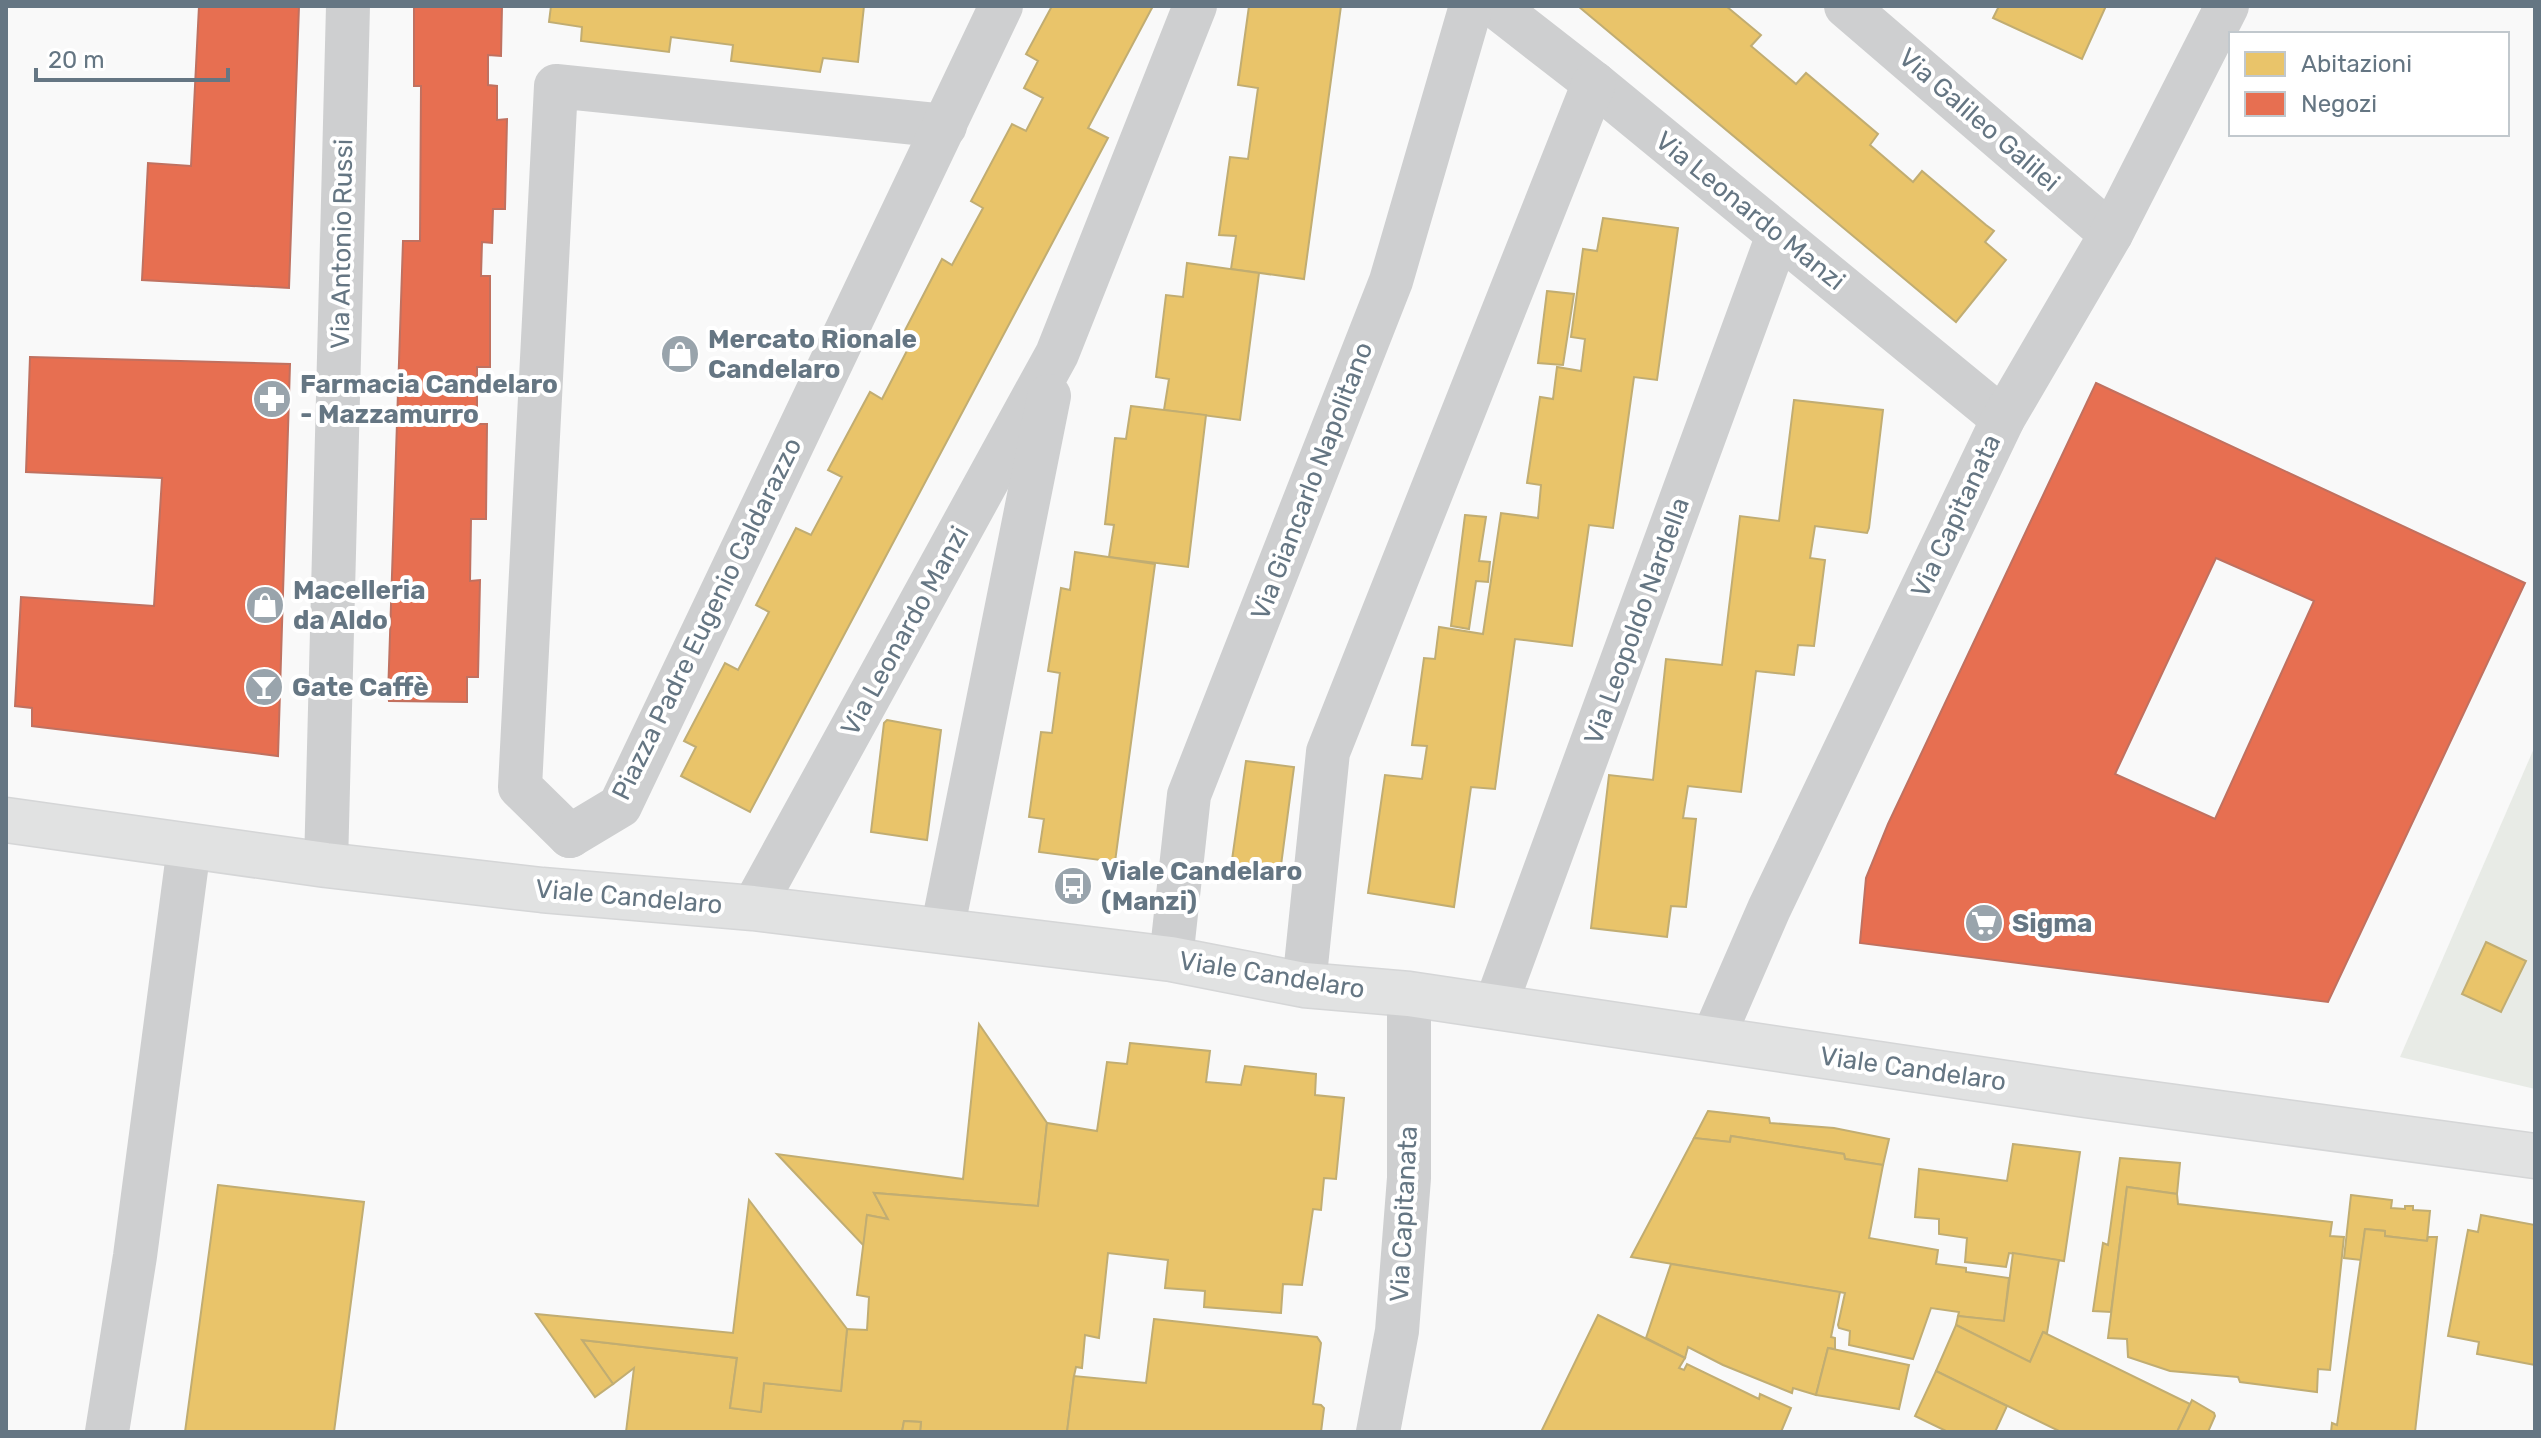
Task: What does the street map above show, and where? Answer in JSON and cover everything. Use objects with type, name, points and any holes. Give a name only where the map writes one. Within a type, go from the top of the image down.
[{"type":"main road","name":"Viale Candelaro","points":[[6,820],[326,865],[542,890],[753,908],[1171,959],[1304,985],[1409,994],[2086,1095],[2535,1156]]},
{"type":"street","name":"Via Antonio Russi","points":[[326,865],[348,6]]},
{"type":"street","name":"Piazza Padre Eugenio Caldarazzo","points":[[570,836],[620,806],[1001,6]]},
{"type":"street","name":"Via Leonardo Manzi","points":[[753,908],[1057,354],[1195,6]]},
{"type":"street","name":"Via Giancarlo Napolitano","points":[[1171,959],[1189,795],[1391,281],[1471,6]]},
{"type":"street","name":"Via Leonardo Manzi","points":[[1495,6],[1594,83],[2003,419]]},
{"type":"street","name":"Via Galileo Galilei","points":[[1846,6],[2111,234]]},
{"type":"street","name":"Via Capitanata","points":[[1712,1040],[1769,909],[2003,419],[2111,234],[2227,6]]},
{"type":"street","points":[[1304,985],[1328,752],[1594,83]]},
{"type":"street","points":[[542,890],[570,836],[520,787],[556,86],[945,126]]},
{"type":"street","name":"Via Leopoldo Nardella","points":[[1495,1007],[1778,235]]},
{"type":"street","name":"Via Leonardo Manzi","points":[[942,931],[1057,354]]},
{"type":"street","points":[[107,1432],[135,1256],[189,847]]},
{"type":"street","name":"Via Capitanata","points":[[1378,1432],[1397,1331],[1409,1178],[1409,994]]},
{"type":"shaded area","points":[[2535,746],[2535,1089],[2400,1057]]},
{"type":"building: Abitazioni","points":[[551,6],[864,6],[858,62],[823,58],[820,72],[731,61],[733,45],[671,37],[669,52],[581,41],[582,27],[549,22]]},
{"type":"building: Abitazioni","points":[[1052,6],[1153,6],[1088,128],[1108,138],[750,812],[681,776],[696,747],[684,741],[725,663],[738,670],[769,612],[756,605],[796,528],[811,535],[842,477],[828,470],[870,392],[882,399],[912,341],[902,336],[942,259],[952,265],[983,208],[971,201],[1012,124],[1026,131],[1043,98],[1024,88],[1038,61],[1026,54]]},
{"type":"building: Abitazioni","points":[[1249,6],[1341,6],[1304,279],[1231,269],[1236,236],[1219,235],[1230,157],[1248,159],[1258,88],[1238,85]]},
{"type":"building: Abitazioni","points":[[1578,6],[1726,6],[1761,35],[1751,46],[1796,84],[1806,73],[1878,134],[1870,145],[1913,182],[1922,171],[1994,231],[1985,242],[2006,260],[1956,322]]},
{"type":"building: Abitazioni","points":[[1999,6],[2106,6],[2082,59],[1993,18]]},
{"type":"building: Abitazioni","points":[[1603,218],[1678,228],[1657,380],[1634,377],[1613,528],[1589,525],[1572,646],[1515,639],[1495,789],[1471,787],[1454,907],[1368,893],[1385,775],[1422,779],[1427,746],[1412,745],[1424,658],[1435,659],[1439,627],[1483,634],[1501,513],[1538,518],[1541,485],[1527,483],[1540,397],[1553,399],[1557,367],[1581,371],[1585,339],[1571,337],[1583,249],[1597,251]]},
{"type":"building: Abitazioni","points":[[1187,263],[1259,273],[1240,420],[1164,410],[1169,379],[1156,377],[1166,295],[1183,297]]},
{"type":"building: Abitazioni","points":[[1547,291],[1574,294],[1563,365],[1538,363]]},
{"type":"building: Abitazioni","points":[[1794,400],[1883,410],[1869,528],[1867,533],[1815,526],[1810,558],[1825,560],[1814,646],[1798,645],[1794,675],[1756,671],[1741,792],[1688,786],[1683,818],[1696,819],[1686,907],[1671,906],[1667,937],[1591,928],[1609,775],[1653,780],[1666,659],[1722,665],[1740,516],[1779,521]]},
{"type":"building: Abitazioni","points":[[1131,406],[1206,415],[1188,567],[1109,557],[1114,525],[1105,524],[1115,438],[1126,439]]},
{"type":"building: Abitazioni","points":[[1465,515],[1486,517],[1479,561],[1490,562],[1488,582],[1476,581],[1469,629],[1451,626]]},
{"type":"building: Abitazioni","points":[[1075,552],[1155,564],[1115,862],[1039,852],[1044,819],[1029,817],[1041,732],[1052,733],[1060,673],[1048,671],[1061,588],[1070,590]]},
{"type":"building: Abitazioni","points":[[887,720],[941,730],[927,840],[871,832],[884,723]]},
{"type":"building: Abitazioni","points":[[1246,761],[1294,767],[1280,873],[1231,867]]},
{"type":"building: Abitazioni","points":[[2486,942],[2526,961],[2501,1012],[2462,994]]},
{"type":"building: Abitazioni","points":[[979,1024],[1047,1123],[1038,1206],[874,1193],[888,1219],[867,1215],[864,1246],[777,1154],[963,1179]]},
{"type":"building: Abitazioni","points":[[1130,1043],[1210,1051],[1206,1082],[1241,1085],[1245,1066],[1316,1074],[1315,1095],[1344,1098],[1336,1179],[1324,1178],[1321,1210],[1313,1209],[1302,1285],[1283,1284],[1281,1313],[1204,1307],[1205,1291],[1165,1288],[1168,1260],[1108,1253],[1099,1338],[1085,1335],[1082,1368],[1076,1367],[1074,1376],[1067,1432],[920,1432],[921,1422],[904,1421],[902,1432],[626,1432],[634,1368],[613,1384],[582,1340],[737,1358],[730,1408],[761,1412],[764,1383],[841,1391],[847,1329],[867,1330],[869,1297],[857,1295],[867,1215],[888,1219],[874,1193],[1038,1206],[1047,1123],[1097,1131],[1107,1062],[1127,1064]]},
{"type":"building: Abitazioni","points":[[1708,1111],[1769,1118],[1770,1123],[1834,1128],[1889,1139],[1883,1165],[1845,1159],[1844,1154],[1731,1136],[1730,1142],[1694,1138]]},
{"type":"building: Abitazioni","points":[[1731,1136],[1844,1154],[1845,1159],[1883,1165],[1869,1238],[1938,1250],[1936,1264],[2009,1278],[2004,1321],[1958,1316],[1959,1312],[1931,1308],[1913,1359],[1849,1345],[1850,1331],[1838,1325],[1845,1293],[1631,1257],[1694,1138],[1730,1142]]},
{"type":"building: Abitazioni","points":[[2013,1144],[2080,1152],[2064,1261],[2009,1253],[2006,1267],[1965,1262],[1967,1238],[1939,1234],[1939,1219],[1915,1217],[1919,1169],[2007,1181]]},
{"type":"building: Abitazioni","points":[[2120,1158],[2180,1163],[2177,1194],[2127,1187],[2111,1312],[2093,1311],[2103,1243],[2108,1245]]},
{"type":"building: Abitazioni","points":[[218,1185],[364,1202],[334,1432],[185,1432]]},
{"type":"building: Abitazioni","points":[[2127,1187],[2177,1194],[2178,1204],[2332,1222],[2330,1236],[2344,1237],[2330,1370],[2318,1369],[2317,1392],[2240,1382],[2238,1377],[2170,1371],[2128,1357],[2127,1339],[2108,1338]]},
{"type":"building: Abitazioni","points":[[2351,1195],[2392,1200],[2391,1208],[2413,1206],[2413,1210],[2430,1211],[2427,1241],[2385,1236],[2385,1231],[2365,1229],[2361,1260],[2344,1258]]},
{"type":"building: Abitazioni","points":[[749,1200],[847,1329],[841,1391],[764,1383],[761,1412],[730,1408],[737,1358],[582,1340],[613,1384],[595,1397],[536,1314],[733,1333]]},
{"type":"building: Abitazioni","points":[[2481,1215],[2535,1225],[2535,1365],[2477,1354],[2479,1342],[2448,1336],[2468,1230],[2478,1232]]},
{"type":"building: Abitazioni","points":[[2365,1229],[2385,1231],[2385,1236],[2427,1241],[2428,1237],[2437,1237],[2415,1432],[2331,1432],[2332,1423],[2337,1425]]},
{"type":"building: Abitazioni","points":[[2013,1253],[2059,1260],[2047,1333],[2043,1332],[2030,1362],[1956,1325],[1958,1316],[2004,1321]]},
{"type":"building: Abitazioni","points":[[1671,1264],[1840,1292],[1831,1337],[1835,1338],[1835,1349],[1828,1348],[1816,1395],[1793,1388],[1792,1393],[1688,1347],[1685,1358],[1646,1338]]},
{"type":"building: Abitazioni","points":[[1598,1315],[1685,1358],[1679,1368],[1684,1370],[1687,1364],[1759,1399],[1760,1394],[1791,1408],[1781,1432],[1541,1432]]},
{"type":"building: Abitazioni","points":[[1154,1319],[1317,1337],[1321,1343],[1313,1404],[1324,1408],[1321,1432],[1067,1432],[1074,1376],[1146,1383]]},
{"type":"building: Abitazioni","points":[[1956,1325],[2030,1362],[2043,1332],[2190,1404],[2177,1432],[2061,1432],[1936,1371]]},
{"type":"building: Abitazioni","points":[[1828,1348],[1909,1365],[1899,1409],[1816,1395]]},
{"type":"building: Abitazioni","points":[[1936,1371],[2007,1406],[1995,1432],[1948,1432],[1915,1416]]},
{"type":"building: Abitazioni","points":[[2192,1400],[2214,1413],[2208,1432],[2177,1432]]},
{"type":"building: Abitazioni","points":[[904,1421],[921,1422],[920,1432],[902,1432]]},
{"type":"building: Negozi","points":[[199,6],[299,6],[289,288],[142,280],[148,163],[191,166]]},
{"type":"building: Negozi","points":[[414,6],[502,6],[501,56],[488,55],[488,85],[497,86],[497,120],[507,119],[505,209],[493,209],[492,243],[482,242],[481,276],[490,276],[490,367],[477,367],[477,424],[487,424],[486,519],[471,519],[470,581],[480,580],[478,677],[467,677],[467,702],[389,701],[388,696],[403,241],[420,241],[421,86],[414,86]]},
{"type":"building: Negozi","points":[[30,357],[290,364],[278,756],[32,726],[32,708],[15,706],[21,597],[154,606],[162,478],[26,472]]},
{"type":"building: Negozi","points":[[2096,383],[2525,583],[2328,1002],[1860,943],[1866,878],[1888,824]],"holes":[[[2216,558],[2314,601],[2215,819],[2115,774]]]},
{"type":"place","name":"Mercato Rionale Candelaro","points":[[680,354]]},
{"type":"place","name":"Farmacia Candelaro - Mazzamurro","points":[[272,399]]},
{"type":"place","name":"Macelleria da Aldo","points":[[265,605]]},
{"type":"place","name":"Gate Caffè","points":[[264,687]]},
{"type":"place","name":"Viale Candelaro (Manzi)","points":[[1073,886]]},
{"type":"place","name":"Sigma","points":[[1984,923]]}]
